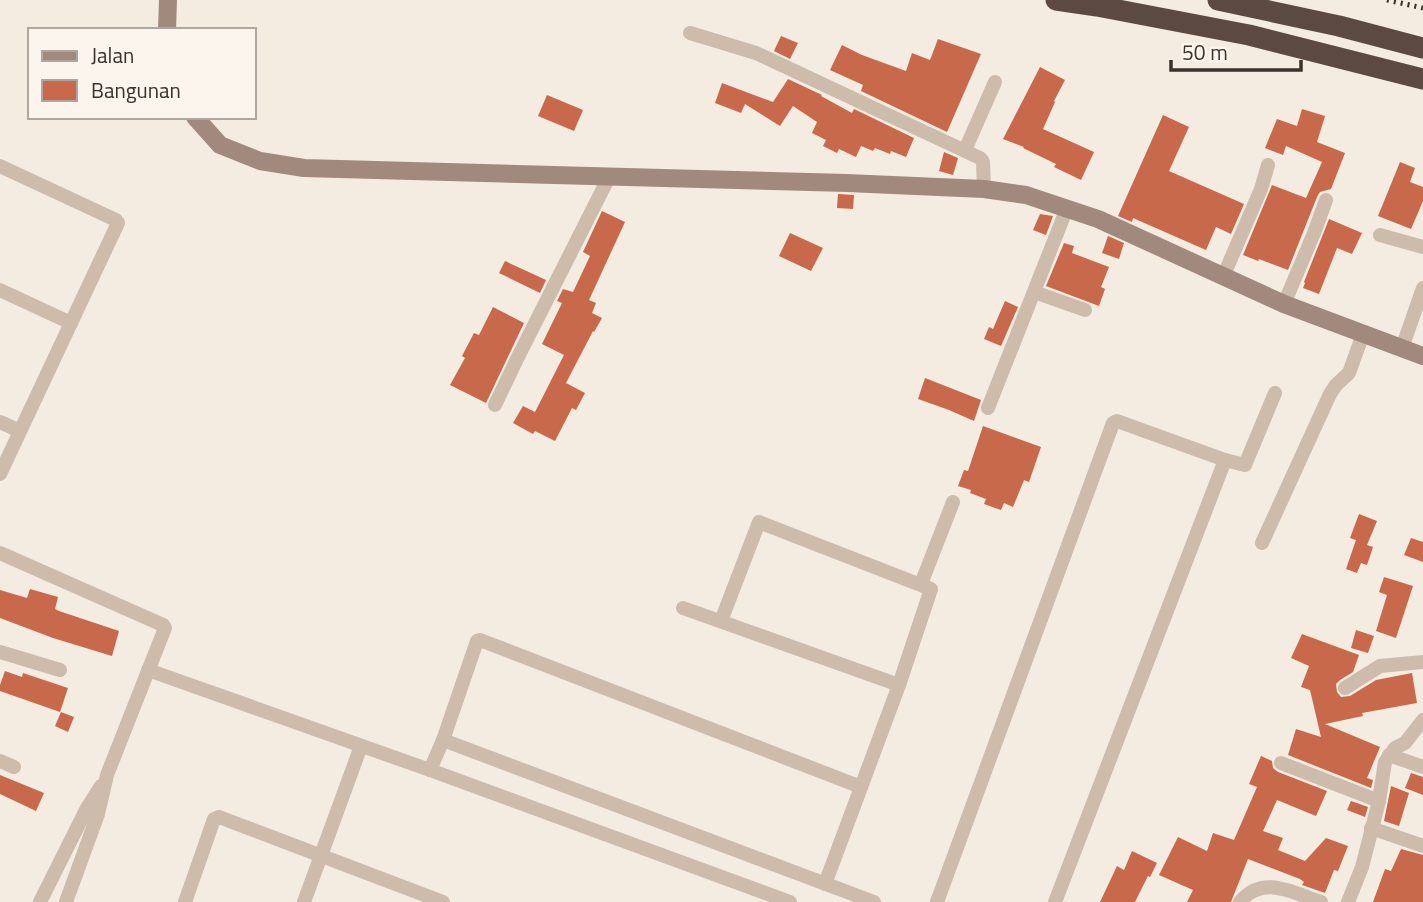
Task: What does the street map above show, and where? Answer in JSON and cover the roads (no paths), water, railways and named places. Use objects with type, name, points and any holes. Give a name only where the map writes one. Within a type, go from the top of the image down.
[{"type":"highway","points":[[1056,0],[1249,35],[1423,79]]},
{"type":"highway","points":[[1218,0],[1339,26],[1423,48]]},
{"type":"street","points":[[167,28],[168,0]]},
{"type":"street","points":[[690,33],[756,53],[965,150],[983,162],[984,189]]},
{"type":"street","points":[[965,150],[995,82]]},
{"type":"street","points":[[197,119],[220,145],[260,161],[304,168],[847,183],[984,189],[1026,195],[1098,219],[1284,304],[1423,356]]},
{"type":"street","points":[[1223,277],[1261,189],[1268,165]]},
{"type":"street","points":[[0,166],[118,221],[0,474]]},
{"type":"street","points":[[495,405],[610,175]]},
{"type":"street","points":[[1284,304],[1326,200]]},
{"type":"street","points":[[988,408],[1066,208]]},
{"type":"street","points":[[1380,235],[1423,247]]},
{"type":"street","points":[[1402,348],[1423,288]]},
{"type":"street","points":[[0,290],[71,323]]},
{"type":"street","points":[[1034,292],[1085,310]]},
{"type":"street","points":[[1262,543],[1330,394],[1349,373],[1363,334]]},
{"type":"street","points":[[937,902],[1114,423],[1117,421],[1242,465],[1247,463],[1275,393]]},
{"type":"street","points":[[0,422],[20,431]]},
{"type":"street","points":[[1055,902],[1225,460]]},
{"type":"street","points":[[921,584],[953,502]]},
{"type":"street","points":[[721,621],[759,522],[931,589],[899,685],[825,884]]},
{"type":"street","points":[[0,553],[163,625],[164,631],[107,775],[98,814],[66,902]]},
{"type":"street","points":[[683,608],[899,685]]},
{"type":"street","points":[[430,770],[477,641],[480,640],[861,787]]},
{"type":"street","points":[[0,652],[60,670]]},
{"type":"street","points":[[1345,688],[1380,667],[1423,662]]},
{"type":"street","points":[[148,670],[790,902]]},
{"type":"street","points":[[1348,902],[1363,867],[1379,801],[1385,762],[1423,720]]},
{"type":"street","points":[[443,740],[874,902]]},
{"type":"street","points":[[304,902],[361,746]]},
{"type":"street","points":[[1389,755],[1423,767]]},
{"type":"street","points":[[0,761],[14,767]]},
{"type":"street","points":[[1281,763],[1379,801]]},
{"type":"street","points":[[40,902],[87,808],[107,775]]},
{"type":"street","points":[[185,902],[216,817],[443,902]]},
{"type":"street","points":[[1371,828],[1423,846]]},
{"type":"street","points":[[1240,902],[1255,888],[1272,886],[1321,902]]},
{"type":"railway","points":[[1387,0],[1423,8]]}]
